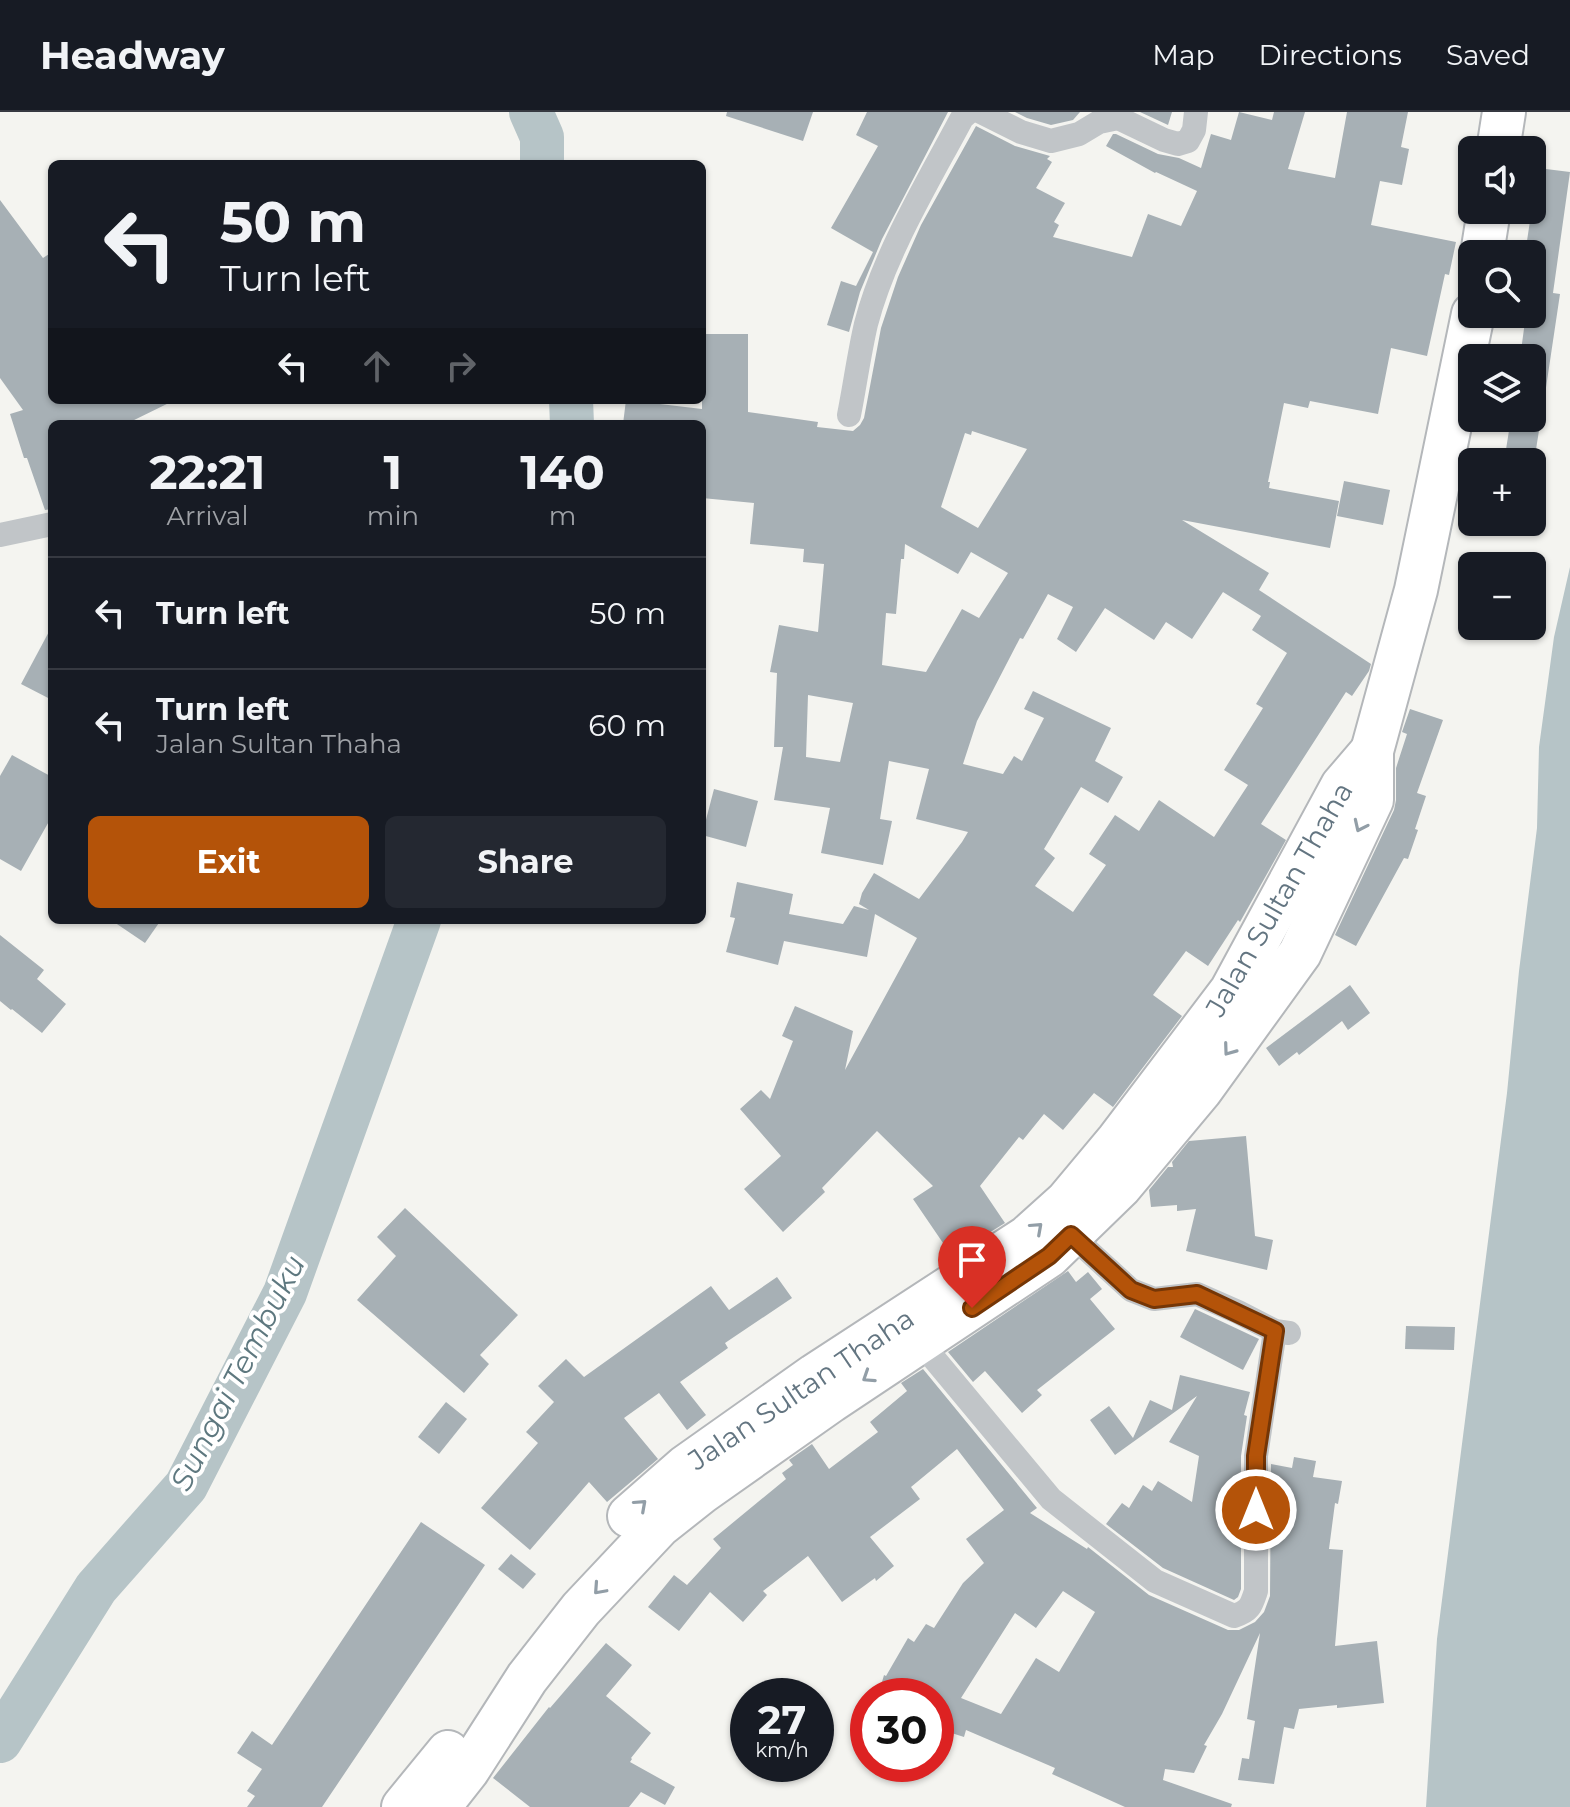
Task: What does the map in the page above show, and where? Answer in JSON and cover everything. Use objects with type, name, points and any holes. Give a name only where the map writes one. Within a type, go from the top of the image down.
[{"type":"highway","points":[[1500,136],[1504,112]]},
{"type":"highway","name":"Jalan Sultan Thaha","points":[[403,1807],[446,1756],[505,1661],[557,1593],[599,1545],[641,1504],[685,1467],[823,1388],[921,1343],[1049,1256],[1120,1187],[1186,1080],[1342,786],[1372,751],[1416,590],[1470,328]]},
{"type":"highway","name":"Jalan Sultan Thaha","points":[[439,1807],[468,1770],[527,1678],[581,1609],[659,1526],[823,1388],[1027,1237],[1067,1201],[1118,1140],[1186,1080]]},
{"type":"street","points":[[849,415],[866,324],[880,283],[930,178],[962,118],[969,112]]},
{"type":"street","points":[[981,112],[1021,132],[1051,141],[1079,134],[1099,122],[1118,118],[1178,144],[1188,141],[1194,130],[1196,112]]},
{"type":"street","points":[[0,535],[48,525]]},
{"type":"street","points":[[921,1343],[1051,1499],[1155,1581],[1234,1616],[1244,1613],[1256,1591],[1256,1456],[1282,1332],[1197,1294],[1154,1299],[1131,1290],[1071,1235]]},
{"type":"shaded area","points":[[1570,567],[1570,1807],[1426,1807],[1437,1639],[1507,1093],[1537,828],[1539,747],[1554,637]]},
{"type":"building","points":[[727,112],[813,112],[803,141],[726,116]]},
{"type":"building","points":[[867,112],[948,112],[882,239],[860,292],[849,332],[827,325],[841,281],[856,286],[873,252],[831,228],[878,146],[856,135]]},
{"type":"building","points":[[1015,112],[1080,112],[1073,120],[1051,125]]},
{"type":"building","points":[[1140,112],[1172,112],[1168,125]]},
{"type":"building","points":[[1239,112],[1272,120],[1274,112],[1305,112],[1288,169],[1335,178],[1347,112],[1408,112],[1401,147],[1409,149],[1402,185],[1380,181],[1371,225],[1456,242],[1449,275],[1445,274],[1427,356],[1391,348],[1378,414],[1310,401],[1308,408],[1284,403],[1269,488],[1339,501],[1330,548],[1182,520],[1269,573],[1259,590],[1371,664],[1369,671],[1352,696],[1346,692],[1261,824],[1286,840],[1240,922],[1238,920],[1208,966],[1186,951],[1153,995],[1182,1016],[1113,1107],[1094,1093],[1063,1130],[1044,1114],[1023,1140],[1019,1137],[980,1186],[1005,1223],[979,1239],[975,1233],[960,1243],[955,1236],[943,1243],[913,1199],[933,1186],[877,1131],[822,1188],[825,1192],[783,1232],[744,1189],[781,1156],[740,1109],[761,1090],[770,1099],[793,1041],[782,1036],[795,1006],[853,1031],[845,1070],[917,938],[875,914],[867,957],[784,941],[778,965],[726,952],[735,918],[730,917],[737,882],[793,894],[789,914],[843,924],[854,906],[869,910],[859,904],[874,873],[919,899],[968,832],[916,819],[929,769],[889,761],[880,819],[892,821],[883,865],[821,853],[830,808],[774,800],[783,747],[774,747],[777,673],[770,672],[779,625],[818,632],[824,564],[803,562],[804,549],[750,544],[754,503],[706,498],[706,420],[624,420],[626,404],[702,409],[702,404],[706,404],[706,334],[748,334],[748,412],[818,422],[817,427],[853,431],[864,418],[881,328],[898,277],[921,225],[976,126],[1015,146],[1050,156],[1047,159],[1052,162],[1036,188],[1065,203],[1054,222],[1059,225],[1053,237],[1132,257],[1148,214],[1181,226],[1197,191],[1155,173],[1106,146],[1113,134],[1158,154],[1179,158],[1201,168],[1211,134],[1231,140]],"holes":[[[972,431],[1027,449],[978,528],[941,507],[965,433],[971,435]],[[905,544],[958,574],[971,552],[1008,573],[979,618],[962,609],[926,672],[882,665],[886,613],[896,614]],[[1223,592],[1261,616],[1252,630],[1287,653],[1256,704],[1263,708],[1224,770],[1248,785],[1214,837],[1159,800],[1139,831],[1115,815],[1089,854],[1106,865],[1073,912],[1035,886],[1055,858],[1044,849],[1081,787],[1108,803],[1123,777],[1095,761],[1111,728],[1033,691],[1024,709],[1044,718],[1022,761],[1014,756],[1003,774],[963,764],[977,721],[1020,638],[1023,639],[1048,594],[1073,607],[1057,639],[1076,652],[1105,608],[1154,640],[1166,622],[1192,639]],[[808,695],[853,703],[840,762],[806,757]]]},
{"type":"building","points":[[1546,169],[1570,172],[1553,293],[1560,294],[1546,388],[1546,344],[1522,344],[1524,328],[1546,328],[1546,240],[1527,240],[1530,224],[1546,224]]},
{"type":"building","points":[[0,200],[43,258],[48,255],[48,404],[167,404],[134,420],[48,420],[48,510],[45,510],[10,414],[23,410],[0,378]]},
{"type":"building","points":[[1509,432],[1539,432],[1536,448],[1506,448]]},
{"type":"building","points":[[1344,481],[1390,490],[1383,525],[1337,516]]},
{"type":"building","points":[[48,633],[48,698],[21,684]]},
{"type":"building","points":[[1410,709],[1443,720],[1417,793],[1426,796],[1408,859],[1404,858],[1356,946],[1335,935],[1394,810],[1396,768],[1407,734],[1402,732]]},
{"type":"building","points":[[12,755],[48,775],[48,823],[21,871],[0,859],[0,776]]},
{"type":"building","points":[[714,789],[758,801],[746,847],[706,836],[706,820]]},
{"type":"building","points":[[117,924],[158,924],[145,943]]},
{"type":"building","points":[[0,935],[44,970],[37,979],[66,1004],[42,1033],[0,1001]]},
{"type":"building","points":[[1350,985],[1370,1013],[1348,1030],[1342,1021],[1299,1055],[1297,1052],[1279,1066],[1266,1048]]},
{"type":"building","points":[[1246,1136],[1255,1236],[1273,1240],[1267,1270],[1186,1251],[1196,1209],[1177,1211],[1177,1205],[1151,1207],[1149,1190],[1168,1167],[1173,1167],[1172,1162],[1189,1141]]},
{"type":"building","points":[[405,1208],[518,1315],[480,1355],[489,1364],[464,1393],[357,1300],[396,1256],[377,1237]]},
{"type":"building","points":[[1068,1271],[1076,1282],[1088,1272],[1102,1289],[1090,1299],[1115,1329],[1037,1390],[1042,1395],[1022,1413],[985,1371],[973,1382],[948,1352]]},
{"type":"building","points":[[777,1277],[792,1298],[725,1343],[728,1348],[680,1382],[706,1415],[687,1430],[659,1393],[624,1418],[658,1459],[607,1502],[589,1482],[530,1550],[481,1508],[538,1443],[526,1432],[554,1402],[538,1386],[566,1359],[584,1377],[711,1286],[729,1310]]},
{"type":"building","points":[[1195,1309],[1259,1339],[1243,1370],[1180,1337]]},
{"type":"building","points":[[1406,1326],[1455,1327],[1454,1350],[1405,1349]]},
{"type":"building","points":[[923,1369],[1037,1508],[1030,1513],[1088,1547],[1149,1595],[1228,1630],[1239,1630],[1255,1622],[1264,1612],[1270,1596],[1271,1464],[1292,1468],[1294,1457],[1316,1461],[1313,1477],[1342,1481],[1338,1504],[1335,1503],[1329,1549],[1343,1550],[1335,1646],[1377,1641],[1384,1703],[1299,1709],[1294,1729],[1284,1727],[1274,1784],[1238,1780],[1242,1758],[1249,1759],[1255,1721],[1247,1719],[1260,1633],[1204,1745],[1207,1746],[1194,1773],[1165,1769],[1163,1780],[1232,1804],[1231,1807],[1125,1807],[1052,1774],[1055,1768],[966,1730],[964,1737],[954,1734],[954,1678],[883,1678],[908,1638],[914,1642],[926,1624],[934,1628],[963,1583],[984,1563],[966,1539],[1004,1510],[957,1449],[911,1487],[920,1499],[870,1537],[894,1566],[842,1602],[808,1556],[763,1591],[767,1595],[743,1622],[710,1592],[679,1631],[648,1607],[674,1575],[687,1585],[721,1548],[713,1539],[786,1479],[782,1473],[793,1465],[789,1460],[812,1444],[829,1469],[878,1432],[870,1422],[907,1391],[901,1383]],"holes":[[[1063,1591],[1095,1612],[1059,1672],[1036,1658],[1001,1714],[961,1698],[1015,1613],[1036,1628]]]},
{"type":"building","points":[[1180,1375],[1250,1392],[1244,1415],[1247,1416],[1241,1456],[1241,1589],[1234,1600],[1163,1568],[1106,1524],[1122,1503],[1129,1508],[1143,1485],[1152,1491],[1158,1481],[1192,1502],[1199,1456],[1169,1442],[1197,1396],[1115,1455],[1090,1420],[1109,1406],[1133,1438],[1150,1400],[1172,1410]]},
{"type":"building","points":[[446,1402],[467,1419],[439,1454],[418,1437]]},
{"type":"building","points":[[421,1522],[485,1565],[322,1807],[247,1807],[255,1796],[247,1791],[262,1769],[237,1753],[252,1731],[272,1745]]},
{"type":"building","points":[[511,1554],[536,1574],[523,1589],[498,1569]]},
{"type":"building","points":[[606,1643],[632,1665],[606,1696],[651,1733],[630,1762],[675,1787],[665,1805],[641,1792],[629,1807],[530,1807],[493,1778],[549,1707]]},
{"type":"waterway","name":"Sungai Tembuku","points":[[531,112],[542,137],[542,160]]},
{"type":"waterway","name":"Sungai Tembuku","points":[[571,404],[572,420]]},
{"type":"waterway","name":"Sungai Tembuku","points":[[0,1741],[96,1588],[186,1486],[285,1293],[418,924]]},
{"type":"route","points":[[972,1308],[1049,1256],[1071,1235],[1131,1290],[1154,1299],[1197,1294],[1275,1331],[1256,1456],[1256,1510]]}]
